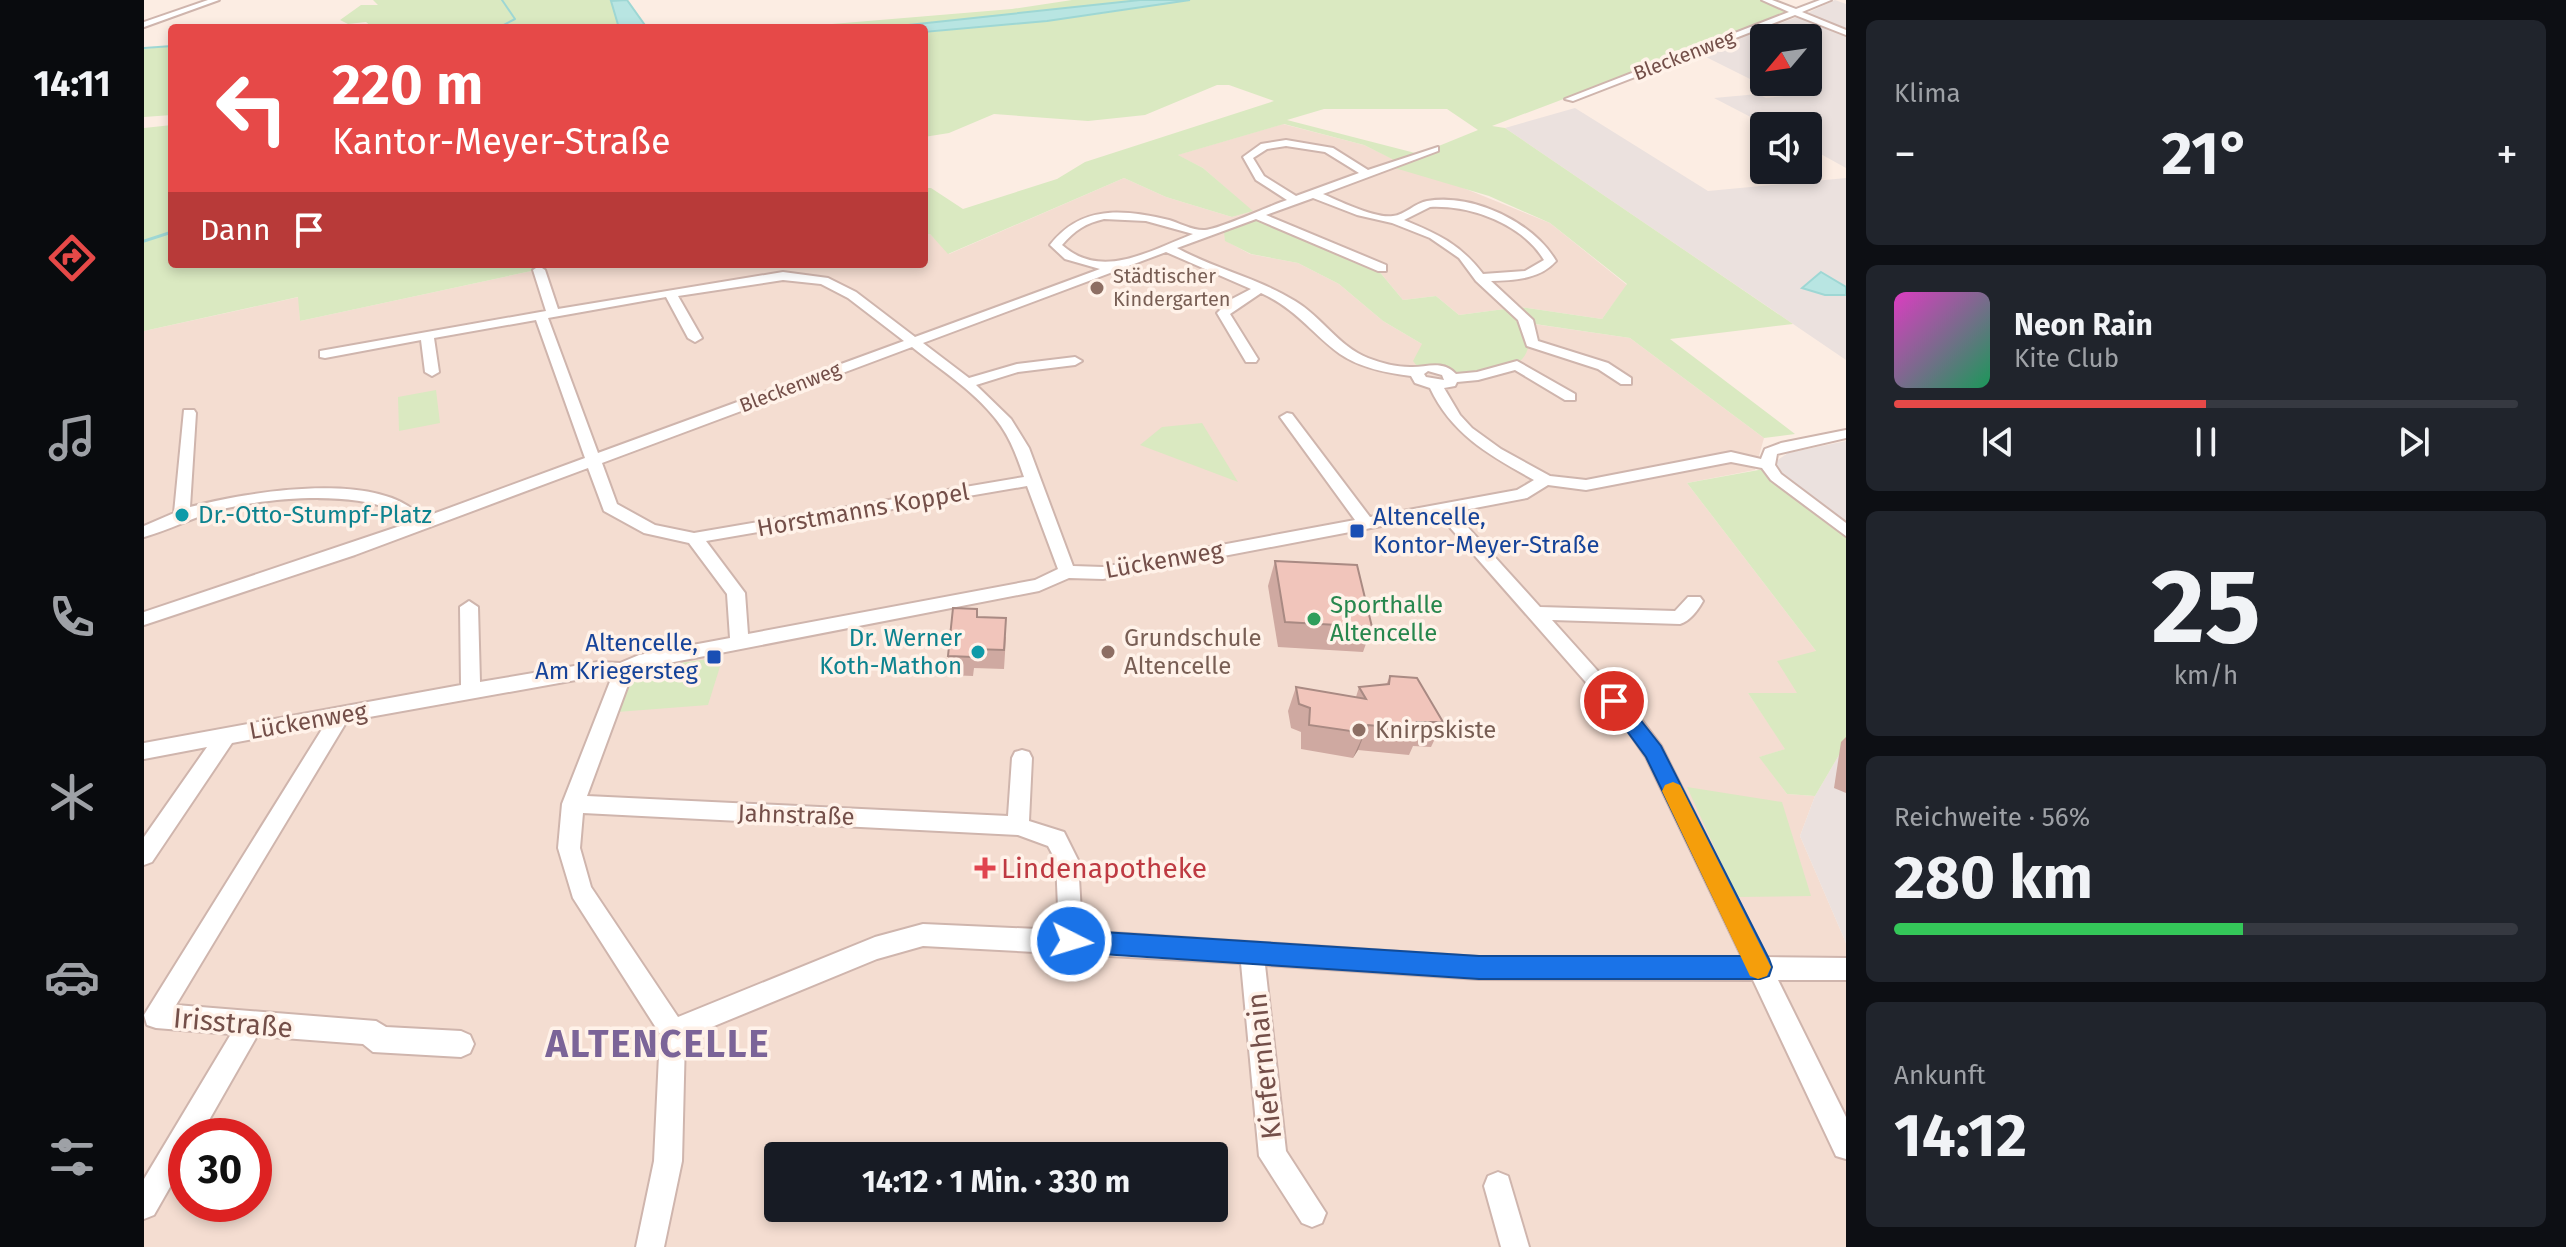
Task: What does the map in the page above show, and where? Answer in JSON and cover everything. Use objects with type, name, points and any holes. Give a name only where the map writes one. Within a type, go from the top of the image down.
[{"type":"street","points":[[144,25],[215,0]]},
{"type":"street","points":[[1766,0],[1846,33]]},
{"type":"street","name":"Bleckenweg","points":[[1587,93],[1591,103],[1577,104],[1567,99],[1827,0]]},
{"type":"street","points":[[1295,200],[1265,182],[1250,167],[1248,157],[1253,151],[1270,146],[1310,146],[1330,151],[1368,174]]},
{"type":"street","name":"Bleckenweg","points":[[144,619],[272,579],[1434,149]]},
{"type":"street","points":[[1167,248],[1197,265],[1262,288],[1290,302],[1315,321],[1336,345],[1378,367],[1416,372],[1422,368],[1437,368],[1452,378],[1478,376],[1517,365],[1525,358],[1532,343],[1528,323],[1480,278],[1463,256],[1434,236],[1313,194]]},
{"type":"street","points":[[1395,220],[1430,204],[1463,205],[1510,225],[1541,247],[1550,261],[1543,270],[1531,274],[1480,278]]},
{"type":"street","points":[[1257,215],[1382,268]]},
{"type":"street","points":[[1112,268],[1069,257],[1056,245],[1078,222],[1105,216],[1155,221],[1204,234]]},
{"type":"street","name":"Horstmanns Koppel","points":[[539,270],[547,314],[592,461],[610,507],[634,525],[694,538],[1031,481]]},
{"type":"street","points":[[325,354],[783,276],[824,281],[852,295],[909,342],[967,383],[1006,422],[1021,448],[1067,572]]},
{"type":"street","points":[[1251,359],[1223,313],[1234,303],[1262,288]]},
{"type":"street","points":[[670,293],[695,338]]},
{"type":"street","points":[[427,335],[432,372]]},
{"type":"street","points":[[1532,343],[1603,366],[1626,381]]},
{"type":"street","points":[[967,383],[1017,368],[1075,361]]},
{"type":"street","points":[[1517,365],[1570,397]]},
{"type":"street","points":[[1416,372],[1420,380],[1436,385],[1450,383],[1452,378]]},
{"type":"street","points":[[1436,385],[1442,405],[1453,421],[1492,450],[1546,480],[1586,485],[1731,457],[1767,465],[1776,477],[1846,531]]},
{"type":"street","points":[[182,514],[189,413]]},
{"type":"street","points":[[1287,417],[1366,523]]},
{"type":"street","points":[[1767,465],[1770,452],[1781,447],[1846,434]]},
{"type":"street","name":"Lückenweg","points":[[144,751],[598,669],[610,672],[624,670],[639,662],[1039,585],[1067,572],[1103,573],[1444,510],[1521,494],[1546,480]]},
{"type":"street","points":[[144,532],[182,514],[246,497],[308,492],[374,498],[402,507],[419,525]]},
{"type":"street","points":[[1444,510],[1538,613],[1633,723],[1654,752],[1846,1146]]},
{"type":"street","points":[[694,538],[736,593],[739,644]]},
{"type":"street","points":[[1538,613],[1680,618],[1694,601]]},
{"type":"street","points":[[469,607],[471,691]]},
{"type":"street","points":[[624,670],[573,804],[569,848],[581,891],[673,1031],[668,1161],[650,1247]]},
{"type":"street","name":"Irisstraße","points":[[341,715],[150,1020],[376,1033],[373,1039],[461,1044]]},
{"type":"street","points":[[144,855],[226,736]]},
{"type":"street","points":[[1018,826],[1022,758]]},
{"type":"street","name":"Jahnstraße","points":[[573,804],[1018,826],[1056,839],[1067,860],[1071,941]]},
{"type":"street","points":[[673,1031],[875,948],[923,935],[1522,969],[1846,969]]},
{"type":"street","name":"Kiefernhain","points":[[1252,955],[1273,1156],[1312,1213]]},
{"type":"street","points":[[144,1205],[250,1025]]},
{"type":"street","points":[[1498,1186],[1515,1247]]},
{"type":"shaded area","points":[[1835,0],[1846,4],[1846,30],[1805,14]]},
{"type":"shaded area","points":[[1800,16],[1819,24],[1778,24]]},
{"type":"shaded area","points":[[1822,25],[1846,35],[1846,168],[1822,155],[1822,112],[1750,112],[1750,117],[1714,98],[1750,95],[1766,98],[1822,96]]},
{"type":"shaded area","points":[[1750,34],[1750,79],[1698,53]]},
{"type":"shaded area","points":[[1575,108],[1708,191],[1782,184],[1822,184],[1822,180],[1846,178],[1846,360],[1505,128]]},
{"type":"shaded area","points":[[1283,124],[1364,145],[1550,223],[1627,285],[1602,319],[1520,307],[1459,315],[1436,296],[1403,300],[1378,270],[1260,219],[1225,232],[1226,241],[1250,254],[1298,263],[1339,284],[1383,321],[1422,344],[1426,364],[1437,366],[1527,323],[1630,338],[1764,438],[1755,470],[1687,483],[1816,651],[1798,693],[1748,693],[1786,749],[1760,757],[1787,794],[1815,796],[1800,836],[1846,943],[1846,1247],[144,1247],[144,331],[299,297],[300,321],[545,268],[928,268],[928,234],[949,254],[1124,178],[1166,197],[1232,217],[1252,211],[1203,168],[1177,155]]},
{"type":"shaded area","points":[[1846,441],[1846,534],[1764,469],[1788,453]]},
{"type":"shaded area","points":[[1846,743],[1846,943],[1800,836],[1815,796]]},
{"type":"green space","points":[[373,0],[618,0],[612,2],[618,24],[348,24],[340,20],[361,5],[378,5]]},
{"type":"green space","points":[[1072,0],[1140,0],[917,24],[832,24],[1012,9]]},
{"type":"green space","points":[[1190,0],[1765,0],[1793,12],[1761,24],[1750,24],[1750,28],[1492,126],[1505,128],[1793,324],[1670,339],[1795,434],[1764,438],[1630,338],[1528,323],[1528,347],[1525,355],[1512,366],[1463,374],[1432,366],[1417,366],[1413,361],[1422,344],[1383,321],[1339,284],[1298,263],[1251,254],[1225,241],[1224,232],[1260,219],[1378,270],[1403,300],[1436,296],[1459,315],[1520,307],[1602,319],[1627,284],[1550,223],[1489,196],[1388,166],[1398,162],[1364,145],[1284,124],[1178,155],[1203,168],[1253,211],[1232,217],[1166,197],[1124,178],[948,254],[928,234],[928,188],[963,209],[1057,179],[1085,162],[1274,101],[1229,85],[1217,85],[1145,115],[1088,121],[994,114],[949,133],[928,136],[928,32],[1098,14]],"holes":[[[1324,109],[1447,109],[1478,130],[1419,154],[1287,120]]]},
{"type":"green space","points":[[168,46],[168,115],[144,117],[144,49]]},
{"type":"green space","points":[[168,125],[168,268],[545,268],[300,321],[298,297],[144,331],[144,128]]},
{"type":"green space","points":[[436,390],[440,423],[399,431],[398,397]]},
{"type":"green space","points":[[1202,423],[1238,482],[1140,445],[1162,427]]},
{"type":"green space","points":[[1764,469],[1846,534],[1846,743],[1815,796],[1787,794],[1759,757],[1785,749],[1748,693],[1797,693],[1777,661],[1816,651],[1687,483]]},
{"type":"green space","points":[[723,657],[708,705],[617,712],[636,669]]},
{"type":"green space","points":[[1687,787],[1782,802],[1811,896],[1737,897]]},
{"type":"water","points":[[627,0],[644,24],[618,24],[611,1]]},
{"type":"water","points":[[1140,0],[1190,0],[1047,21],[928,32],[928,24],[917,24]]},
{"type":"water","points":[[1821,272],[1846,287],[1846,295],[1825,295],[1802,288]]},
{"type":"building","points":[[1275,561],[1357,565],[1372,627],[1285,622]]},
{"type":"building","points":[[953,608],[977,609],[977,617],[1006,618],[1004,650],[974,649],[973,657],[948,656]]},
{"type":"building","points":[[1390,676],[1417,678],[1443,722],[1417,722],[1420,730],[1368,725],[1364,733],[1309,725],[1310,708],[1299,704],[1296,687],[1366,699],[1359,687],[1389,684]]},
{"type":"waterway","points":[[502,0],[515,19],[506,24]]},
{"type":"waterway","points":[[144,48],[168,46]]},
{"type":"waterway","points":[[144,241],[168,233]]},
{"type":"slow traffic","points":[[1673,791],[1758,967]]},
{"type":"place","name":"Städtischer Kindergarten","points":[[1097,288]]},
{"type":"place","name":"Dr.-Otto-Stumpf-Platz","points":[[182,515]]},
{"type":"place","name":"Altencelle, Kontor-Meyer-Straße","points":[[1357,531]]},
{"type":"place","name":"Sporthalle Altencelle","points":[[1314,619]]},
{"type":"place","name":"Dr. Werner Koth-Mathon","points":[[978,652]]},
{"type":"place","name":"Grundschule Altencelle","points":[[1108,652]]},
{"type":"place","name":"Altencelle, Am Kriegersteg","points":[[714,657]]},
{"type":"place","name":"Knirpskiste","points":[[1359,730]]},
{"type":"place","name":"Lindenapotheke","points":[[985,868]]},
{"type":"district","name":"ALTENCELLE","points":[[658,1044]]},
{"type":"route","points":[[1071,941],[1479,968],[1760,967],[1654,752],[1614,701]]}]
